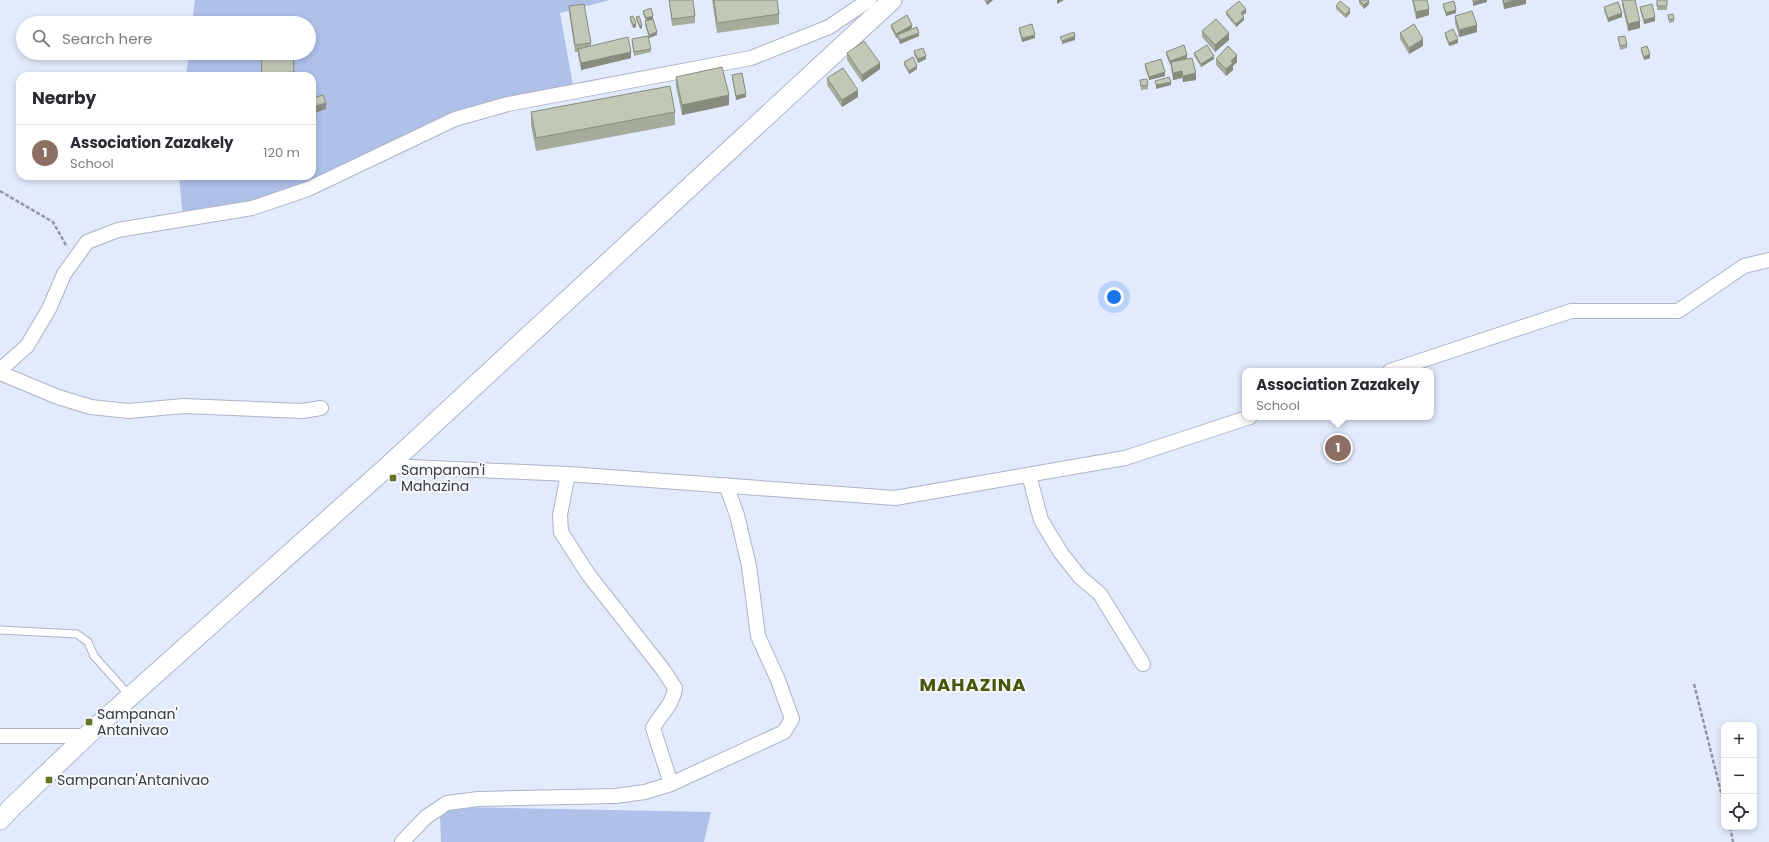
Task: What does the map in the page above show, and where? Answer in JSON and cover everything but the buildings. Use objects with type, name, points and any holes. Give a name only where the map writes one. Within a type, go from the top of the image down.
[{"type":"main road","points":[[0,820],[10,808],[86,736],[388,466],[892,0]]},
{"type":"street","points":[[0,370],[27,346],[48,309],[64,274],[87,242],[118,230],[252,208],[308,189],[455,119],[508,104],[542,96],[751,58],[829,27],[869,0]]},
{"type":"street","points":[[1399,368],[1571,311],[1678,311],[1744,266],[1769,260]]},
{"type":"street","points":[[0,373],[58,397],[98,408],[128,411],[184,406],[302,411],[321,408]]},
{"type":"street","points":[[388,466],[568,474],[895,498],[1126,458],[1242,420]]},
{"type":"street","points":[[568,474],[560,515],[561,532],[588,574],[664,671],[675,688],[674,700],[660,715],[653,728],[671,784]]},
{"type":"street","points":[[1030,475],[1041,520],[1061,553],[1080,577],[1100,594],[1143,664]]},
{"type":"street","points":[[402,842],[426,818],[446,803],[478,799],[615,796],[645,792],[671,784],[784,732],[792,719],[778,680],[758,636],[749,566],[737,516],[726,485]]},
{"type":"street","points":[[0,736],[86,736]]},
{"type":"lane","points":[[0,630],[77,634],[88,642],[94,656],[130,696]]},
{"type":"path","points":[[0,191],[53,222],[75,259]]},
{"type":"path","points":[[1694,684],[1722,794]]},
{"type":"path","points":[[1731,830],[1733,842]]},
{"type":"shaded area","points":[[195,0],[610,0],[560,13],[574,91],[455,119],[308,189],[183,219],[179,180],[316,180],[316,72],[187,72],[188,60],[316,60],[316,16],[193,16]]},
{"type":"shaded area","points":[[455,807],[711,812],[704,842],[441,842],[440,814]]},
{"type":"place","name":"Association Zazakely","points":[[1338,448]]},
{"type":"place","name":"Sampanan'i Mahazina","points":[[393,478]]},
{"type":"place","name":"Sampanan' Antanivao","points":[[89,722]]},
{"type":"place","name":"Sampanan'Antanivao","points":[[49,780]]},
{"type":"district","name":"MAHAZINA","points":[[973,685]]}]
